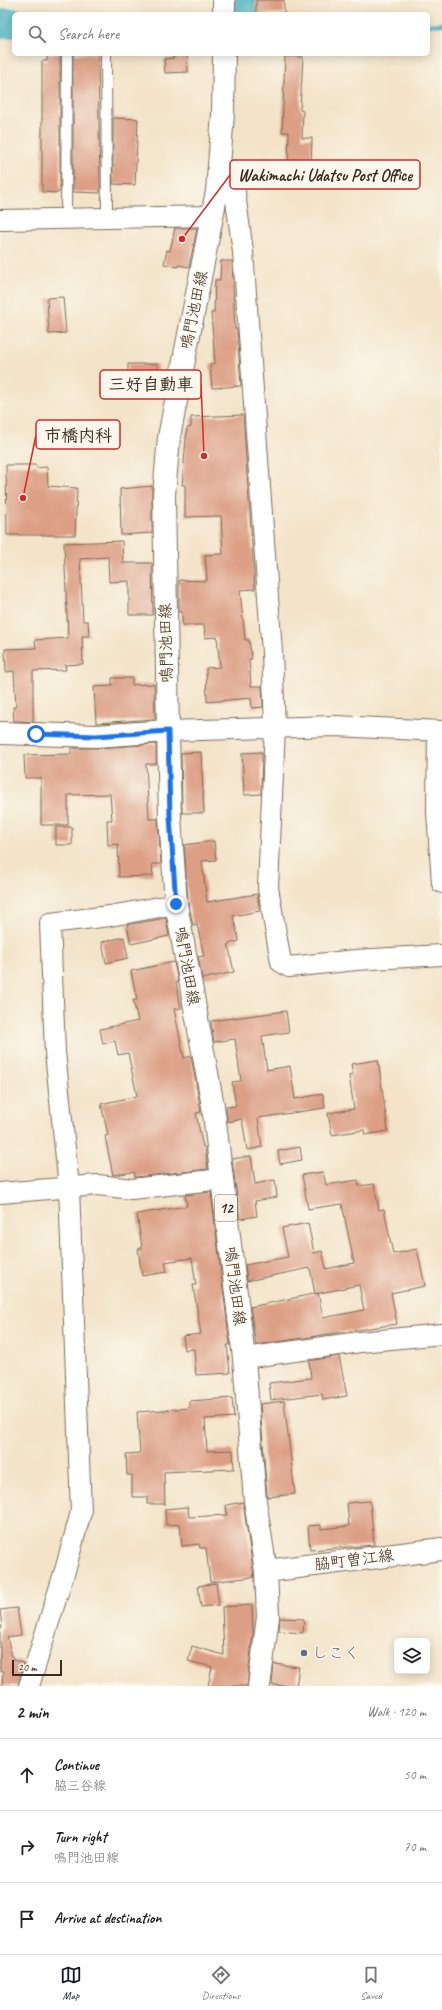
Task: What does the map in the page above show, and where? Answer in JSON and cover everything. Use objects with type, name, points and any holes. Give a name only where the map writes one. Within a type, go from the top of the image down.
[{"type":"main road","points":[[224,0],[224,12]]},
{"type":"main road","name":"鳴門池田線","points":[[224,56],[223,114],[213,216],[169,437],[164,495],[168,731],[170,817],[176,904],[213,1106],[244,1358],[255,1502],[266,1571],[268,1617],[259,1686]]},
{"type":"main road","points":[[0,733],[96,736],[168,731]]},
{"type":"main road","name":"脇町曽江線","points":[[266,1571],[442,1549]]},
{"type":"street","points":[[218,171],[232,171],[243,252],[272,652],[275,728],[268,888],[281,962],[289,967],[356,960],[442,955]]},
{"type":"street","points":[[0,220],[213,216]]},
{"type":"street","points":[[168,731],[335,726],[440,731],[437,812],[442,883]]},
{"type":"street","points":[[29,1686],[66,1567],[81,1512],[69,1187],[55,1052],[50,923],[110,916],[176,904]]},
{"type":"street","points":[[0,1193],[98,1185],[132,1189],[222,1179]]},
{"type":"street","points":[[244,1358],[360,1342],[442,1334]]},
{"type":"lane","points":[[66,219],[67,56]]},
{"type":"lane","points":[[106,56],[107,218]]},
{"type":"building","points":[[256,0],[284,0],[284,12],[256,12]]},
{"type":"building","points":[[47,56],[60,56],[60,191],[58,193],[42,192],[42,61],[47,61]]},
{"type":"building","points":[[73,56],[98,56],[100,193],[73,192]]},
{"type":"building","points":[[174,56],[187,56],[188,72],[165,73],[164,59],[174,58]]},
{"type":"building","points":[[285,56],[303,57],[300,110],[303,111],[302,138],[312,138],[311,168],[288,167],[289,132],[282,132]]},
{"type":"building","points":[[113,118],[138,119],[135,185],[113,184]]},
{"type":"building","points":[[175,228],[197,228],[189,267],[178,265],[178,267],[164,264],[167,250],[170,251]]},
{"type":"building","points":[[221,261],[232,261],[235,329],[237,329],[241,386],[212,388],[210,364],[215,363],[211,313],[214,313],[215,280],[220,280]]},
{"type":"building","points":[[63,297],[66,333],[49,334],[47,298]]},
{"type":"building","points":[[128,364],[158,364],[158,390],[128,390]]},
{"type":"building","points":[[243,415],[255,589],[240,590],[245,640],[249,640],[252,659],[249,659],[251,686],[262,686],[263,707],[252,708],[251,698],[207,702],[206,668],[220,667],[217,637],[205,638],[204,625],[182,625],[182,612],[179,612],[179,580],[207,581],[205,555],[223,554],[221,516],[185,517],[185,485],[182,485],[187,428],[191,427],[191,417]]},
{"type":"building","points":[[6,465],[36,465],[37,468],[47,467],[48,486],[77,488],[75,535],[7,535]]},
{"type":"building","points":[[152,486],[152,533],[121,535],[120,489]]},
{"type":"building","points":[[122,541],[123,563],[152,563],[153,615],[129,615],[129,581],[109,582],[108,557],[80,559],[83,621],[88,621],[89,636],[82,636],[83,664],[65,665],[66,670],[33,671],[33,722],[14,721],[13,707],[16,707],[14,671],[6,672],[5,649],[36,648],[35,640],[68,638],[64,543]]},
{"type":"building","points":[[112,678],[132,678],[132,685],[154,684],[155,719],[96,723],[94,687],[112,686]]},
{"type":"building","points":[[156,744],[156,764],[146,764],[149,819],[158,819],[161,864],[152,864],[153,876],[119,877],[118,844],[108,845],[107,820],[112,820],[110,794],[68,795],[68,825],[41,825],[41,778],[25,778],[24,755],[71,754],[71,748],[97,748]]},
{"type":"building","points":[[201,752],[204,813],[182,813],[181,753]]},
{"type":"building","points":[[262,752],[261,794],[244,795],[242,753]]},
{"type":"building","points":[[56,827],[72,827],[72,845],[56,845]]},
{"type":"building","points":[[214,841],[216,860],[202,861],[207,902],[257,894],[260,911],[233,916],[239,941],[228,944],[234,972],[202,979],[198,957],[204,956],[197,924],[193,925],[188,902],[184,845]]},
{"type":"building","points":[[166,918],[169,936],[131,944],[127,925]]},
{"type":"building","points":[[124,937],[128,958],[106,963],[102,942]]},
{"type":"building","points":[[174,962],[181,1008],[174,1009],[184,1058],[191,1056],[201,1112],[196,1113],[203,1147],[205,1147],[208,1169],[135,1177],[134,1172],[113,1175],[105,1136],[108,1135],[101,1104],[137,1096],[128,1053],[118,1055],[115,1041],[103,1044],[100,1029],[138,1021],[133,1000],[137,1000],[131,971]]},
{"type":"building","points":[[286,1011],[289,1032],[262,1036],[267,1070],[290,1066],[295,1099],[323,1094],[325,1108],[258,1118],[262,1147],[247,1150],[242,1119],[228,1122],[226,1107],[236,1106],[232,1082],[241,1081],[235,1039],[214,1042],[211,1021]]},
{"type":"building","points":[[378,1060],[388,1131],[365,1135],[364,1130],[332,1135],[328,1113],[354,1109],[349,1075],[353,1074],[351,1064]]},
{"type":"building","points":[[300,1147],[302,1160],[280,1164],[278,1151]]},
{"type":"building","points":[[251,1156],[255,1184],[275,1180],[277,1197],[255,1201],[257,1216],[240,1219],[232,1159]]},
{"type":"building","points":[[323,1172],[326,1185],[358,1180],[359,1186],[374,1184],[379,1210],[384,1209],[393,1254],[417,1249],[425,1286],[391,1293],[397,1324],[256,1345],[250,1307],[315,1294],[310,1268],[247,1281],[245,1265],[288,1257],[282,1228],[308,1223],[314,1253],[322,1251],[326,1269],[354,1263],[342,1204],[308,1209],[302,1175]],"holes":[[[359,1285],[364,1310],[323,1318],[318,1293]]]},
{"type":"building","points":[[211,1192],[230,1345],[227,1345],[230,1373],[196,1375],[194,1349],[185,1350],[183,1336],[201,1334],[193,1285],[196,1285],[192,1258],[165,1262],[167,1272],[142,1276],[138,1249],[142,1248],[137,1214],[187,1206],[185,1195]]},
{"type":"building","points":[[339,1356],[347,1396],[323,1400],[322,1394],[271,1400],[269,1383],[311,1378],[309,1361]]},
{"type":"building","points":[[232,1398],[234,1417],[205,1419],[207,1451],[233,1450],[234,1469],[164,1472],[165,1504],[147,1504],[147,1497],[132,1497],[132,1475],[127,1475],[126,1454],[140,1453],[137,1412],[189,1408],[189,1401]]},
{"type":"building","points":[[284,1401],[295,1494],[267,1497],[260,1404]]},
{"type":"building","points":[[370,1501],[374,1545],[310,1550],[308,1526],[321,1525],[321,1529],[349,1526],[347,1503]]},
{"type":"building","points":[[243,1502],[254,1577],[210,1582],[206,1548],[200,1548],[199,1544],[182,1546],[180,1524],[166,1525],[165,1509],[188,1507],[189,1517],[227,1515],[226,1505]]},
{"type":"building","points":[[216,1583],[219,1605],[201,1607],[198,1586]]},
{"type":"building","points":[[252,1605],[253,1634],[247,1686],[208,1686],[212,1667],[188,1661],[192,1646],[224,1655],[222,1607]]},
{"type":"building","points":[[17,1608],[21,1635],[7,1637],[13,1660],[24,1663],[18,1686],[2,1686],[3,1671],[0,1672],[0,1628],[2,1628],[0,1610]]},
{"type":"building","points":[[280,1618],[304,1619],[303,1633],[279,1631]]},
{"type":"building","points":[[274,1664],[299,1667],[296,1686],[272,1685]]},
{"type":"waterway","points":[[241,0],[241,12]]},
{"type":"waterway","points":[[0,23],[12,23]]},
{"type":"waterway","points":[[430,25],[442,24]]},
{"type":"place","name":"Wakimachi Udatsu Post Office","points":[[182,239]]},
{"type":"place","name":"三好自動車","points":[[204,456]]},
{"type":"place","name":"市橋内科","points":[[23,498]]},
{"type":"place","name":"しこく","points":[[304,1653]]},
{"type":"route","points":[[36,734],[96,736],[168,731],[170,817],[176,904]]}]
